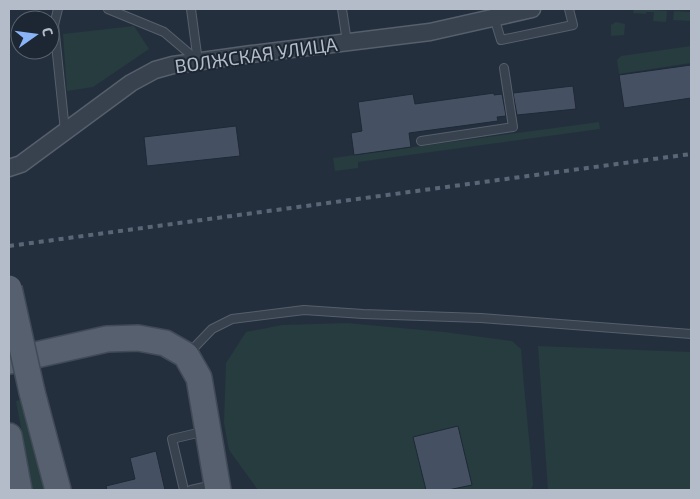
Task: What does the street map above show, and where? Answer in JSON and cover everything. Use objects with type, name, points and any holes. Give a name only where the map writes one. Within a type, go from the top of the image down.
[{"type":"main road","points":[[9,288],[32,392],[58,490]]},
{"type":"main road","points":[[9,361],[107,339],[138,338],[166,343],[186,355],[200,378],[218,487]]},
{"type":"main road","points":[[9,436],[18,490]]},
{"type":"street","name":"ВОЛЖСКАЯ УЛИЦА","points":[[9,168],[21,164],[141,76],[155,70],[198,62],[430,32],[504,13],[532,9]]},
{"type":"lane","points":[[58,9],[54,25],[65,131]]},
{"type":"lane","points":[[108,9],[164,32],[198,62]]},
{"type":"lane","points":[[191,9],[198,62]]},
{"type":"lane","points":[[342,9],[347,42]]},
{"type":"lane","points":[[504,13],[501,40],[572,25],[569,9]]},
{"type":"lane","points":[[421,141],[513,127],[504,68]]},
{"type":"lane","points":[[186,355],[212,329],[232,319],[304,310],[481,318],[691,334]]},
{"type":"lane","points":[[184,490],[172,439],[208,431]]},
{"type":"lane","points":[[191,490],[218,487]]},
{"type":"green space","points":[[634,9],[667,11],[666,22],[653,21],[654,12],[646,12],[646,14],[633,13]]},
{"type":"green space","points":[[674,11],[691,12],[691,21],[673,20]]},
{"type":"green space","points":[[616,22],[625,24],[624,35],[611,36],[611,25]]},
{"type":"green space","points":[[134,26],[149,49],[93,87],[67,91],[63,34]]},
{"type":"green space","points":[[691,46],[691,63],[619,74],[617,60],[621,56]]},
{"type":"green space","points":[[599,122],[600,129],[358,162],[358,168],[335,171],[333,158]]},
{"type":"green space","points":[[347,323],[444,332],[512,341],[521,349],[533,485],[531,490],[258,490],[229,450],[224,423],[226,363],[246,332],[282,325]]},
{"type":"green space","points":[[538,346],[691,352],[691,490],[548,490]]},
{"type":"green space","points":[[20,400],[44,490],[33,490],[16,401]]},
{"type":"building","points":[[691,65],[691,98],[624,108],[619,75]]},
{"type":"building","points":[[573,86],[576,109],[517,115],[513,93]]},
{"type":"building","points":[[494,93],[494,95],[502,94],[506,116],[497,117],[498,121],[409,133],[411,147],[354,155],[351,133],[362,131],[358,102],[413,94],[415,104]]},
{"type":"building","points":[[236,126],[240,156],[147,166],[144,137]]},
{"type":"building","points":[[458,426],[472,485],[448,490],[426,490],[413,437]]},
{"type":"building","points":[[156,451],[165,490],[107,490],[106,486],[135,479],[130,458]]},
{"type":"railway","points":[[9,246],[691,154]]}]
